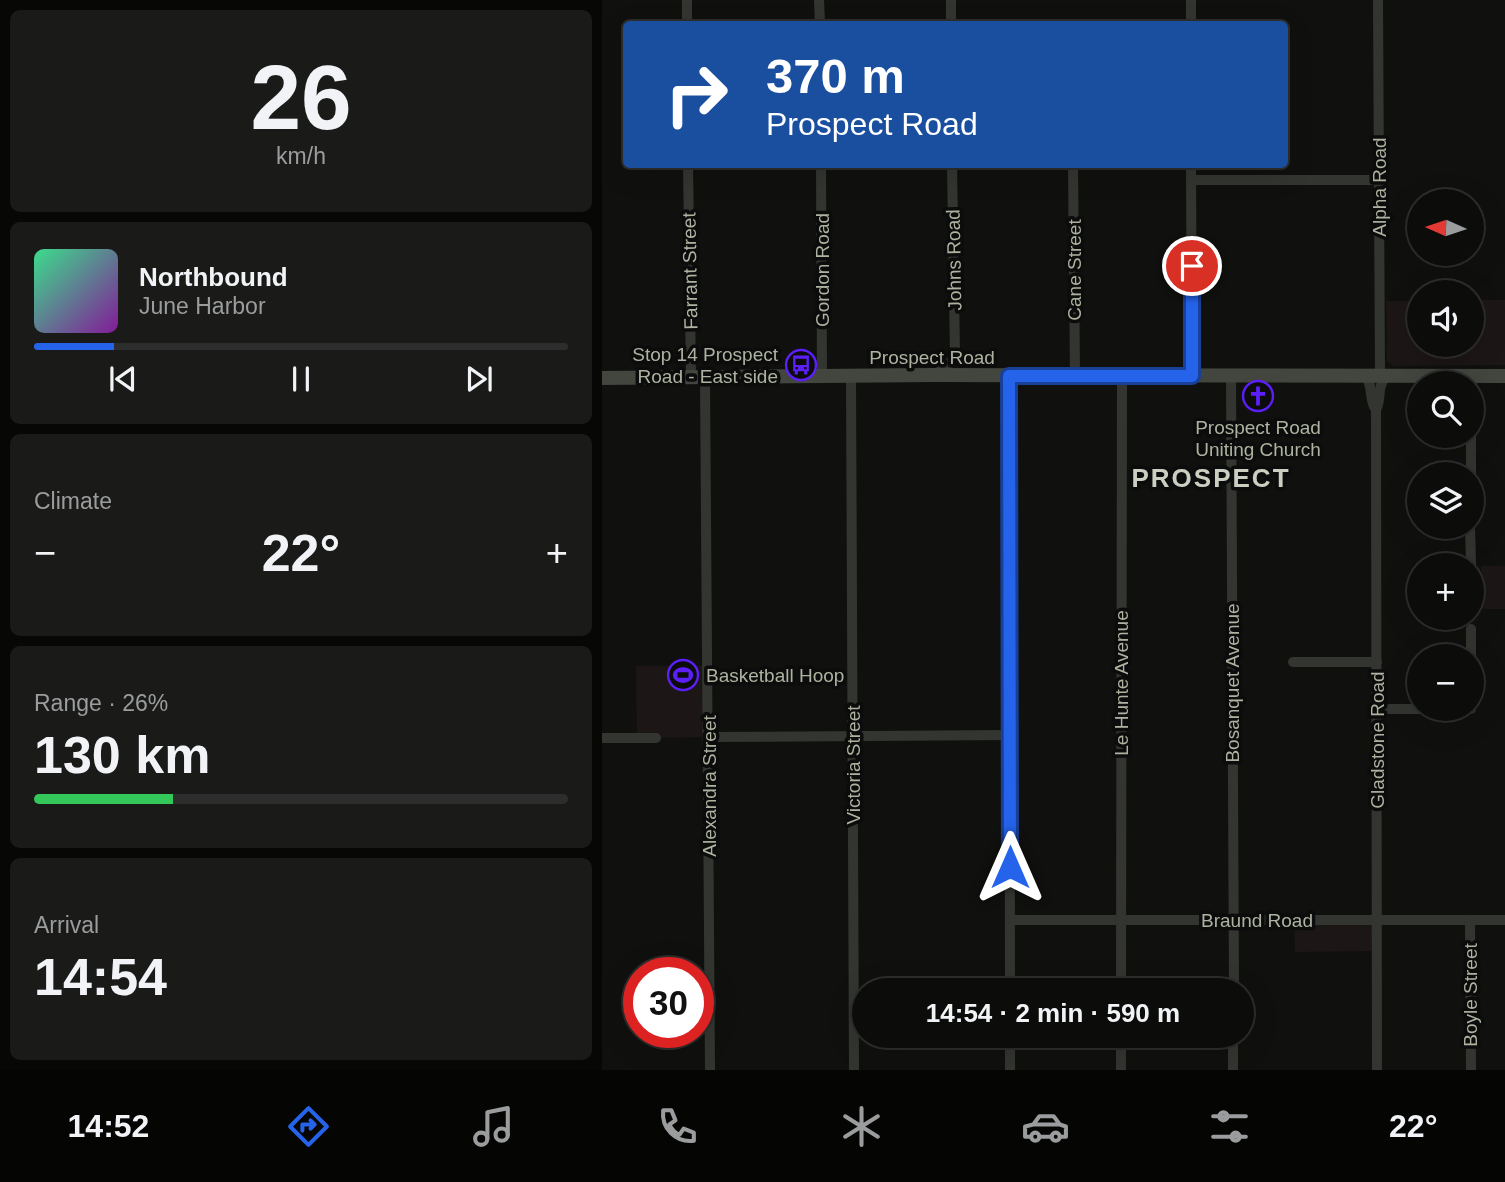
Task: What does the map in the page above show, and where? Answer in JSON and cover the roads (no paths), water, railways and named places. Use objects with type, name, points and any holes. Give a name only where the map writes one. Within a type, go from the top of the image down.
[{"type":"main road","name":"Prospect Road","points":[[1484,373],[1505,370]]},
{"type":"main road","name":"Prospect Road","points":[[602,378],[1407,374]]},
{"type":"main road","name":"Prospect Road","points":[[1484,375],[1505,376]]},
{"type":"street","points":[[687,0],[687,21]]},
{"type":"street","points":[[819,0],[820,21]]},
{"type":"street","points":[[951,0],[951,21]]},
{"type":"street","points":[[1191,0],[1191,21]]},
{"type":"street","name":"Alpha Road","points":[[1378,0],[1384,374]]},
{"type":"street","name":"Farrant Street","points":[[688,168],[698,377]]},
{"type":"street","name":"Gordon Road","points":[[821,168],[822,376]]},
{"type":"street","name":"Johns Road","points":[[952,168],[955,355]]},
{"type":"street","name":"Cane Street","points":[[1073,168],[1075,375]]},
{"type":"street","points":[[1191,168],[1192,376]]},
{"type":"street","points":[[1191,180],[1379,180]]},
{"type":"street","points":[[935,375],[955,355],[972,375]]},
{"type":"street","name":"Gladstone Road","points":[[1376,410],[1379,404],[1379,384],[1384,374]]},
{"type":"street","name":"Le Hunte Avenue","points":[[1121,978],[1122,375]]},
{"type":"street","name":"Gladstone Road","points":[[1365,375],[1371,383],[1371,399],[1376,410],[1377,1070]]},
{"type":"street","name":"Victoria Street","points":[[851,376],[853,1070]]},
{"type":"street","points":[[1009,376],[1010,978]]},
{"type":"street","name":"Bosanquet Avenue","points":[[1231,376],[1234,978]]},
{"type":"street","name":"Alexandra Street","points":[[698,377],[709,737],[710,1070]]},
{"type":"street","points":[[1293,662],[1377,662]]},
{"type":"street","points":[[1377,709],[1407,709]]},
{"type":"street","points":[[709,737],[1010,735]]},
{"type":"street","points":[[602,738],[656,738]]},
{"type":"street","name":"Braund Road","points":[[1010,920],[1505,920]]},
{"type":"street","name":"Boyle Street","points":[[1470,920],[1471,1070]]},
{"type":"street","points":[[1010,1048],[1010,1070]]},
{"type":"street","points":[[1121,1048],[1121,1070]]},
{"type":"street","points":[[1233,1070],[1234,1048]]},
{"type":"place","name":"Stop 14 Prospect Road - East side","points":[[801,365]]},
{"type":"place","name":"Prospect Road Uniting Church","points":[[1258,396]]},
{"type":"place","name":"Basketball Hoop","points":[[683,675]]},
{"type":"district","name":"PROSPECT","points":[[1211,478]]}]
